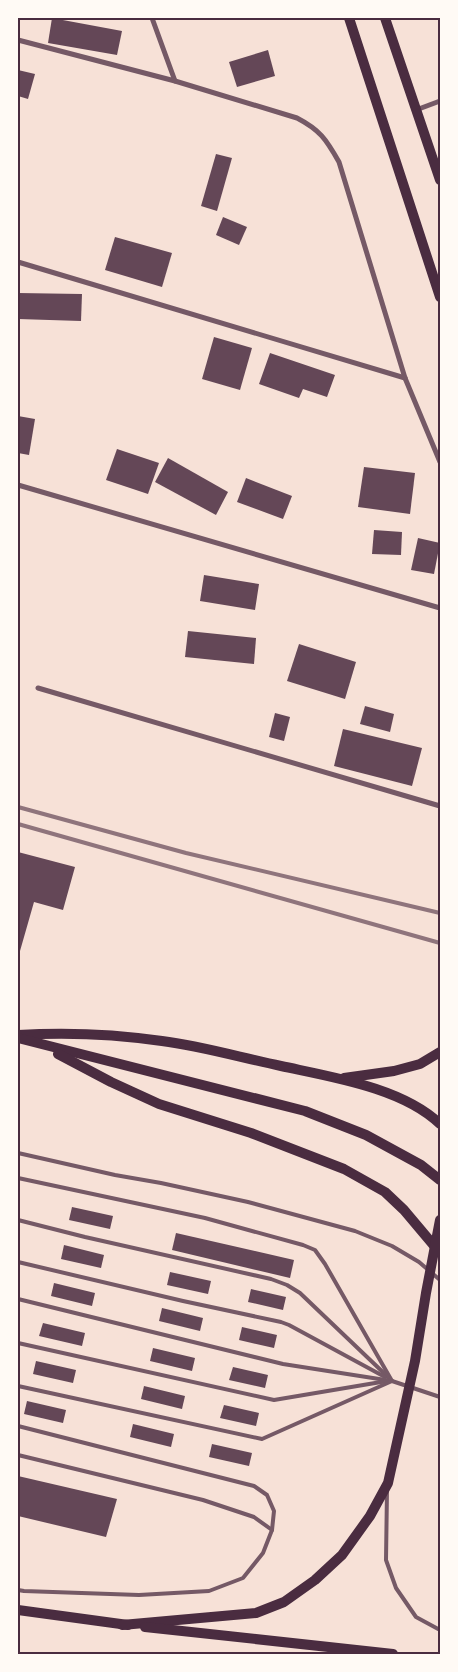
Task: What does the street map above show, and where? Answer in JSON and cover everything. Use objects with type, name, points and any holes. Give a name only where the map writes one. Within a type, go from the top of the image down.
[{"type":"main road","points":[[348,18],[440,297]]},
{"type":"main road","points":[[385,18],[440,180]]},
{"type":"main road","points":[[18,1037],[84,1034],[163,1041],[341,1079],[402,1098],[426,1112],[440,1124]]},
{"type":"main road","points":[[18,1037],[43,1046],[305,1111],[366,1135],[421,1165],[440,1180]]},
{"type":"main road","points":[[43,1046],[111,1082],[159,1104],[251,1133],[344,1169],[384,1192],[404,1210],[436,1248]]},
{"type":"main road","points":[[341,1079],[394,1072],[420,1064],[440,1052]]},
{"type":"main road","points":[[122,1625],[256,1613],[284,1602],[315,1580],[342,1555],[370,1516],[388,1484],[415,1362],[440,1221]]},
{"type":"main road","points":[[18,1610],[122,1625],[393,1654]]},
{"type":"street","points":[[152,18],[175,80]]},
{"type":"street","points":[[18,40],[175,80],[297,118],[314,127],[328,141],[339,162],[405,378],[440,462]]},
{"type":"street","points":[[416,110],[440,102]]},
{"type":"street","points":[[18,262],[405,378]]},
{"type":"street","points":[[18,485],[440,608]]},
{"type":"street","points":[[38,688],[440,806]]},
{"type":"lane","points":[[18,1153],[114,1175],[248,1202],[356,1232],[392,1246],[419,1262],[440,1280]]},
{"type":"lane","points":[[18,1178],[205,1218],[315,1250],[330,1272],[392,1381]]},
{"type":"lane","points":[[18,1220],[271,1279],[287,1285],[300,1293],[392,1381]]},
{"type":"lane","points":[[18,1262],[281,1322],[392,1381]]},
{"type":"lane","points":[[18,1299],[283,1364],[392,1381],[440,1397]]},
{"type":"lane","points":[[18,1343],[274,1400],[392,1381]]},
{"type":"lane","points":[[18,1386],[262,1439],[392,1381]]},
{"type":"lane","points":[[18,1426],[254,1486],[267,1495],[274,1511],[272,1530],[263,1553],[243,1578],[209,1591],[138,1595],[18,1590]]},
{"type":"lane","points":[[18,1455],[203,1500],[254,1517],[272,1530]]},
{"type":"lane","points":[[388,1484],[386,1560],[396,1588],[416,1617],[440,1630]]},
{"type":"building","points":[[52,18],[122,31],[117,55],[48,43]]},
{"type":"building","points":[[268,50],[275,76],[237,87],[229,62]]},
{"type":"building","points":[[18,70],[35,74],[28,99],[18,96]]},
{"type":"building","points":[[216,154],[232,158],[217,211],[201,206]]},
{"type":"building","points":[[223,217],[247,227],[239,245],[216,235]]},
{"type":"building","points":[[115,237],[172,253],[162,287],[105,270]]},
{"type":"building","points":[[18,293],[82,294],[81,321],[18,319]]},
{"type":"building","points":[[214,337],[252,348],[240,390],[202,379]]},
{"type":"building","points":[[270,353],[335,375],[327,397],[303,389],[299,398],[259,384]]},
{"type":"building","points":[[18,416],[35,419],[29,455],[18,453]]},
{"type":"building","points":[[117,449],[159,463],[148,494],[106,480]]},
{"type":"building","points":[[168,458],[228,492],[216,515],[155,482]]},
{"type":"building","points":[[364,467],[415,473],[410,514],[358,507]]},
{"type":"building","points":[[246,478],[292,496],[283,519],[237,502]]},
{"type":"building","points":[[374,530],[402,532],[401,555],[372,554]]},
{"type":"building","points":[[418,538],[440,543],[434,574],[411,570]]},
{"type":"building","points":[[204,575],[259,584],[255,610],[200,601]]},
{"type":"building","points":[[188,631],[256,638],[254,664],[185,657]]},
{"type":"building","points":[[299,644],[356,662],[345,699],[287,681]]},
{"type":"building","points":[[365,706],[394,714],[390,732],[360,724]]},
{"type":"building","points":[[275,713],[290,717],[284,741],[269,737]]},
{"type":"building","points":[[343,729],[422,748],[412,786],[334,766]]},
{"type":"building","points":[[18,852],[75,867],[63,910],[34,902],[18,958]]},
{"type":"building","points":[[72,1207],[113,1216],[110,1229],[69,1220]]},
{"type":"building","points":[[176,1233],[294,1260],[290,1278],[172,1250]]},
{"type":"building","points":[[64,1245],[104,1255],[101,1268],[61,1259]]},
{"type":"building","points":[[170,1272],[211,1281],[208,1294],[167,1285]]},
{"type":"building","points":[[54,1283],[95,1293],[92,1306],[51,1296]]},
{"type":"building","points":[[251,1289],[286,1297],[283,1310],[248,1302]]},
{"type":"building","points":[[162,1308],[203,1318],[200,1331],[159,1321]]},
{"type":"building","points":[[43,1323],[85,1333],[82,1346],[39,1336]]},
{"type":"building","points":[[242,1327],[277,1335],[274,1348],[239,1340]]},
{"type":"building","points":[[153,1348],[195,1358],[192,1371],[150,1361]]},
{"type":"building","points":[[36,1361],[76,1370],[73,1383],[33,1374]]},
{"type":"building","points":[[233,1367],[268,1375],[265,1388],[229,1380]]},
{"type":"building","points":[[144,1386],[185,1396],[182,1409],[141,1399]]},
{"type":"building","points":[[27,1401],[66,1410],[63,1423],[24,1414]]},
{"type":"building","points":[[224,1405],[259,1413],[256,1426],[220,1418]]},
{"type":"building","points":[[133,1424],[174,1434],[171,1447],[130,1437]]},
{"type":"building","points":[[212,1444],[252,1453],[249,1466],[209,1457]]},
{"type":"building","points":[[18,1476],[117,1499],[106,1537],[18,1516]]},
{"type":"railway","points":[[18,807],[186,853],[440,913]]},
{"type":"railway","points":[[18,824],[440,943]]}]
